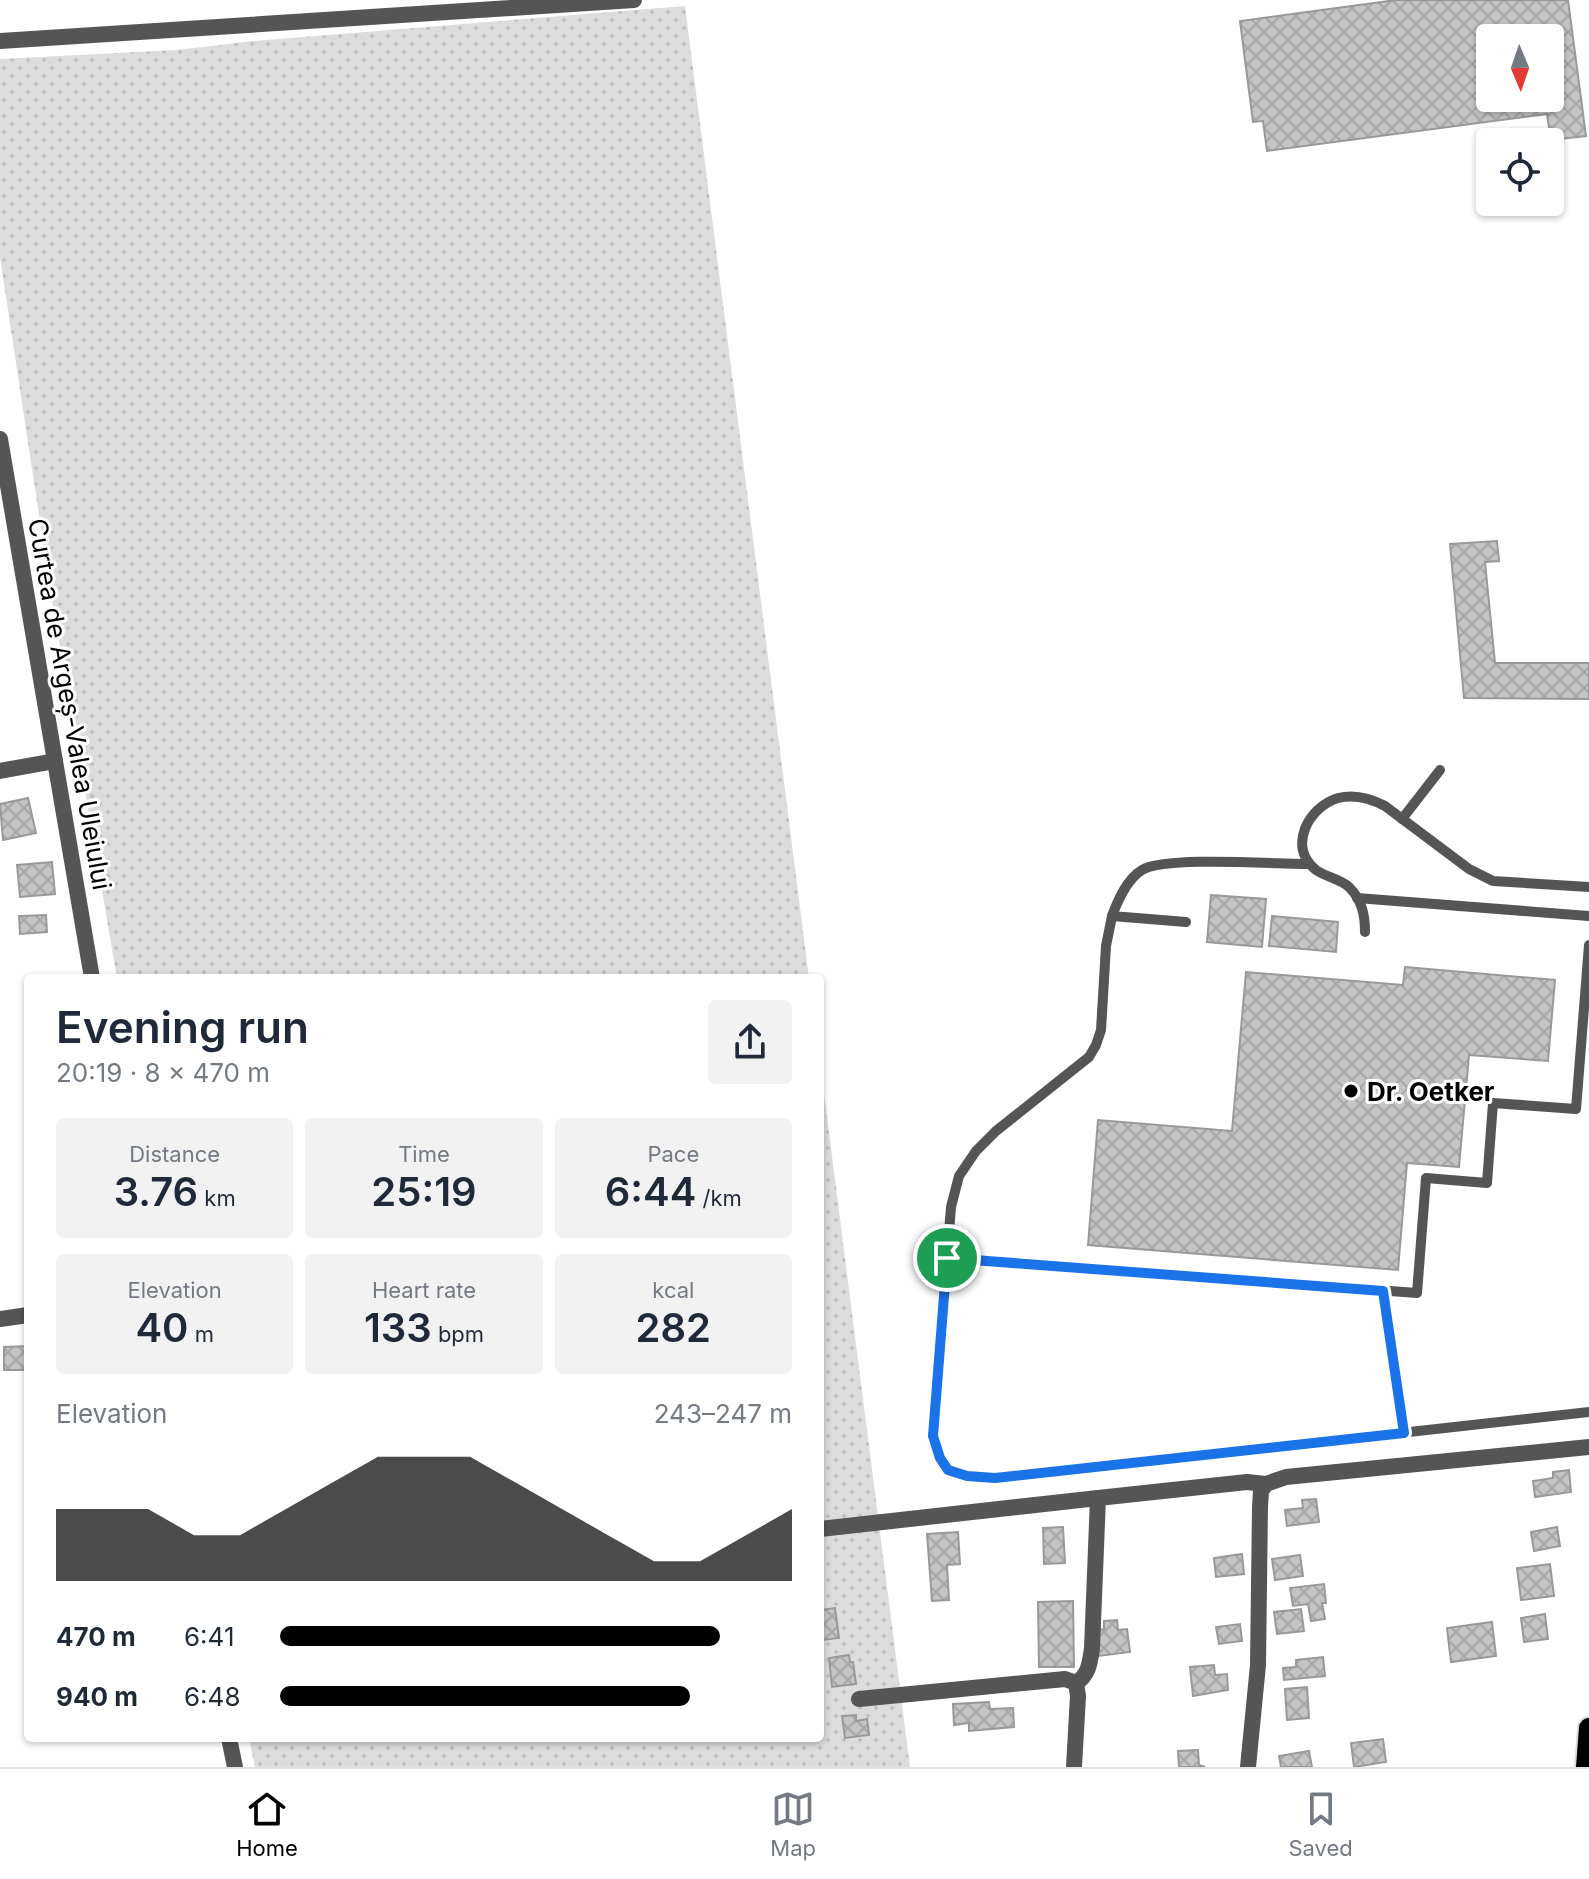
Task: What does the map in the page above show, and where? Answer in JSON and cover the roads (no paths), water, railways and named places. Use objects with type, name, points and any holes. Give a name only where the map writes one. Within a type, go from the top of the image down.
[{"type":"main road","points":[[1586,1767],[1589,1728]]},
{"type":"street","points":[[0,41],[443,6],[634,0]]},
{"type":"street","name":"Curtea de Argeș-Valea Uleiului","points":[[0,439],[91,974]]},
{"type":"street","points":[[0,771],[55,761]]},
{"type":"street","points":[[0,1319],[24,1316]]},
{"type":"street","points":[[824,1529],[1247,1482],[1266,1484],[1286,1477],[1589,1447]]},
{"type":"street","points":[[1248,1767],[1258,1665],[1261,1491],[1266,1484]]},
{"type":"street","points":[[1076,1683],[1089,1669],[1092,1648],[1098,1498]]},
{"type":"street","points":[[859,1699],[1065,1679],[1076,1683]]},
{"type":"street","points":[[1074,1767],[1076,1683]]},
{"type":"street","points":[[230,1742],[235,1767]]},
{"type":"lane","points":[[1402,819],[1440,770]]},
{"type":"lane","points":[[1365,932],[1365,914],[1357,898],[1347,885],[1317,871],[1309,864],[1304,852],[1308,819],[1319,807],[1350,796],[1373,800],[1469,869],[1493,881],[1589,887]]},
{"type":"lane","points":[[1309,864],[1160,864],[1141,870],[1120,895],[1106,946],[1101,1030],[1096,1045],[1089,1057],[996,1131],[976,1151],[959,1176],[951,1207],[933,1436],[940,1458],[948,1470],[967,1476],[995,1478],[1589,1412]]},
{"type":"lane","points":[[1357,898],[1589,916]]},
{"type":"lane","points":[[1112,916],[1186,922]]},
{"type":"lane","points":[[947,1258],[1417,1293],[1426,1178],[1487,1183],[1493,1103],[1576,1109],[1589,945]]},
{"type":"lane","points":[[1383,1291],[1404,1433]]},
{"type":"place","name":"Dr. Oetker","points":[[1351,1091]]}]
